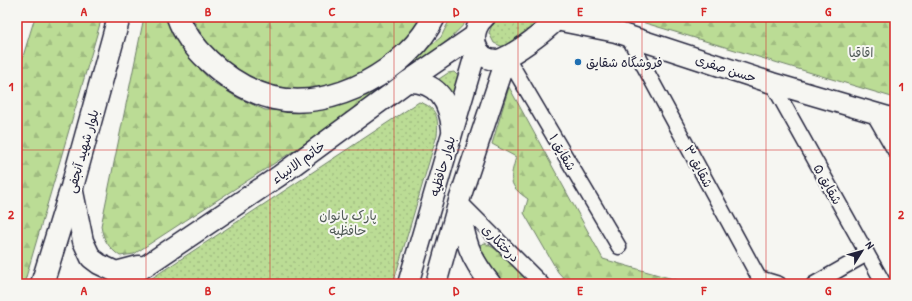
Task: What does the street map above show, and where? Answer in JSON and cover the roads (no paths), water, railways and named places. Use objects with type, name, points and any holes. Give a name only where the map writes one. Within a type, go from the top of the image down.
[{"type":"main road","name":"بلوار شهید آنجفی","points":[[42,284],[72,187],[118,17]]},
{"type":"main road","points":[[178,17],[182,27],[201,53],[225,76],[251,91],[275,98],[303,101],[340,93],[377,77],[409,53],[430,27],[434,17]]},
{"type":"main road","name":"بلوار حافظیه","points":[[408,284],[453,132],[476,42],[478,24],[485,17]]},
{"type":"main road","points":[[476,42],[484,56],[491,60],[498,60],[507,57],[557,18]]},
{"type":"main road","name":"حسن صفری","points":[[557,18],[618,29],[772,83],[895,120]]},
{"type":"main road","name":"خاتم الانبیاء","points":[[119,284],[279,176],[407,82],[476,42]]},
{"type":"main road","name":"بلوار حافظیه","points":[[436,284],[459,201],[507,57]]},
{"type":"main road","points":[[407,82],[422,83],[439,94],[449,109],[453,132]]},
{"type":"main road","points":[[72,187],[83,241],[91,258],[98,264],[116,272],[152,261]]},
{"type":"main road","points":[[459,201],[468,250],[480,271],[490,284]]},
{"type":"street","name":"شقایق ۳","points":[[618,29],[759,278],[779,284]]},
{"type":"street","name":"شقایق ۱","points":[[507,57],[619,247]]},
{"type":"street","name":"شقایق ۵","points":[[772,83],[884,284]]},
{"type":"street","points":[[873,113],[895,152]]},
{"type":"street","name":"درختکاری","points":[[459,201],[542,284]]},
{"type":"street","points":[[814,284],[867,254]]},
{"type":"place","name":"فروشگاه شقایق","points":[[578,62]]},
{"type":"park label","name":"اقاقیا","points":[[861,52]]},
{"type":"park label","name":"پارک بانوان حافظیه","points":[[348,222]]}]
